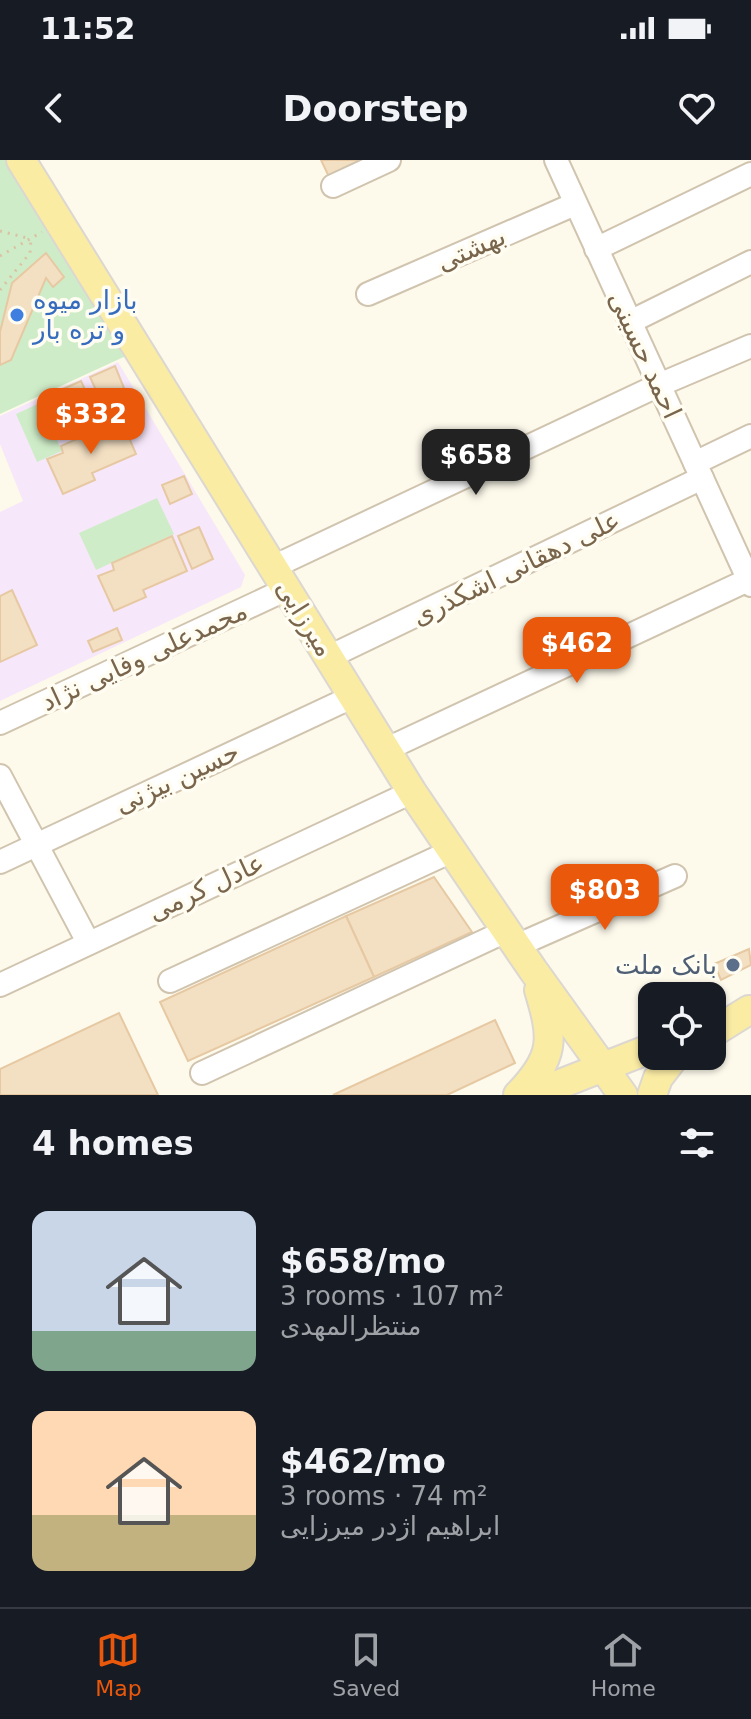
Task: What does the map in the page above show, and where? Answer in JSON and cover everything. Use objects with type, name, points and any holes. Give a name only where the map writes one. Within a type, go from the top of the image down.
[{"type":"main road","name":"میرزایی","points":[[21,160],[412,792],[533,970],[623,1095]]},
{"type":"main road","points":[[518,1095],[543,1064],[551,1042],[550,1025],[533,970]]},
{"type":"main road","points":[[726,1019],[750,1010]]},
{"type":"main road","points":[[726,1025],[750,1010]]},
{"type":"main road","points":[[532,1095],[638,1054]]},
{"type":"main road","points":[[652,1095],[664,1070]]},
{"type":"street","points":[[333,186],[389,160]]},
{"type":"street","name":"احمد حسینی","points":[[558,161],[699,470],[743,545],[750,582]]},
{"type":"street","points":[[596,249],[751,174]]},
{"type":"street","name":"بهشتی","points":[[368,294],[575,204]]},
{"type":"street","points":[[630,322],[751,262]]},
{"type":"street","name":"محمدعلی وفایی نژاد","points":[[0,723],[659,385],[751,346]]},
{"type":"street","name":"علی دهقانی اشکذری","points":[[329,657],[699,470],[751,436]]},
{"type":"street","points":[[387,749],[750,582]]},
{"type":"street","name":"حسین بیژنی","points":[[0,862],[354,696]]},
{"type":"street","points":[[0,776],[88,942]]},
{"type":"street","name":"عادل کرمی","points":[[0,985],[412,792]]},
{"type":"street","points":[[170,981],[452,851]]},
{"type":"street","points":[[202,1073],[511,938],[675,876]]},
{"type":"path","points":[[0,231],[31,239]]},
{"type":"path","points":[[0,256],[31,239]]},
{"type":"path","points":[[0,290],[30,253],[31,239]]},
{"type":"shaded area","points":[[118,362],[245,575],[241,587],[0,701],[0,512],[23,501],[0,444],[0,416]]},
{"type":"green space","points":[[0,160],[5,160],[128,355],[0,414]]},
{"type":"green space","points":[[40,403],[62,451],[37,462],[16,414]]},
{"type":"green space","points":[[157,498],[174,534],[96,570],[79,533]]},
{"type":"building","points":[[321,160],[363,160],[332,183]]},
{"type":"building","name":"بازار میوه و تره بار","points":[[46,253],[64,277],[53,287],[46,278],[11,360],[0,365],[0,332],[12,283]]},
{"type":"building","points":[[115,366],[124,388],[100,399],[90,377]]},
{"type":"building","points":[[81,381],[87,394],[46,412],[40,399]]},
{"type":"building","points":[[121,419],[136,454],[92,473],[95,480],[63,494],[47,459],[63,453],[61,446]]},
{"type":"building","points":[[184,476],[192,494],[170,504],[162,485]]},
{"type":"building","points":[[199,527],[213,559],[192,569],[178,536]]},
{"type":"building","points":[[172,536],[187,571],[143,590],[146,597],[114,611],[98,576],[114,570],[112,563]]},
{"type":"building","points":[[12,590],[37,645],[0,662],[0,596]]},
{"type":"building","points":[[117,628],[122,640],[93,652],[88,641]]},
{"type":"building","points":[[434,877],[472,932],[374,977],[346,916]]},
{"type":"building","points":[[346,916],[374,977],[188,1061],[160,1002]]},
{"type":"building","name":"بانک ملت","points":[[749,949],[751,965],[721,980],[714,964]]},
{"type":"building","points":[[119,1013],[158,1095],[0,1095],[0,1069]]},
{"type":"building","points":[[495,1020],[515,1063],[447,1095],[333,1095]]},
{"type":"place","name":"بازار میوه و تره بار","points":[[17,315]]},
{"type":"place","name":"بانک ملت","points":[[733,965]]}]
